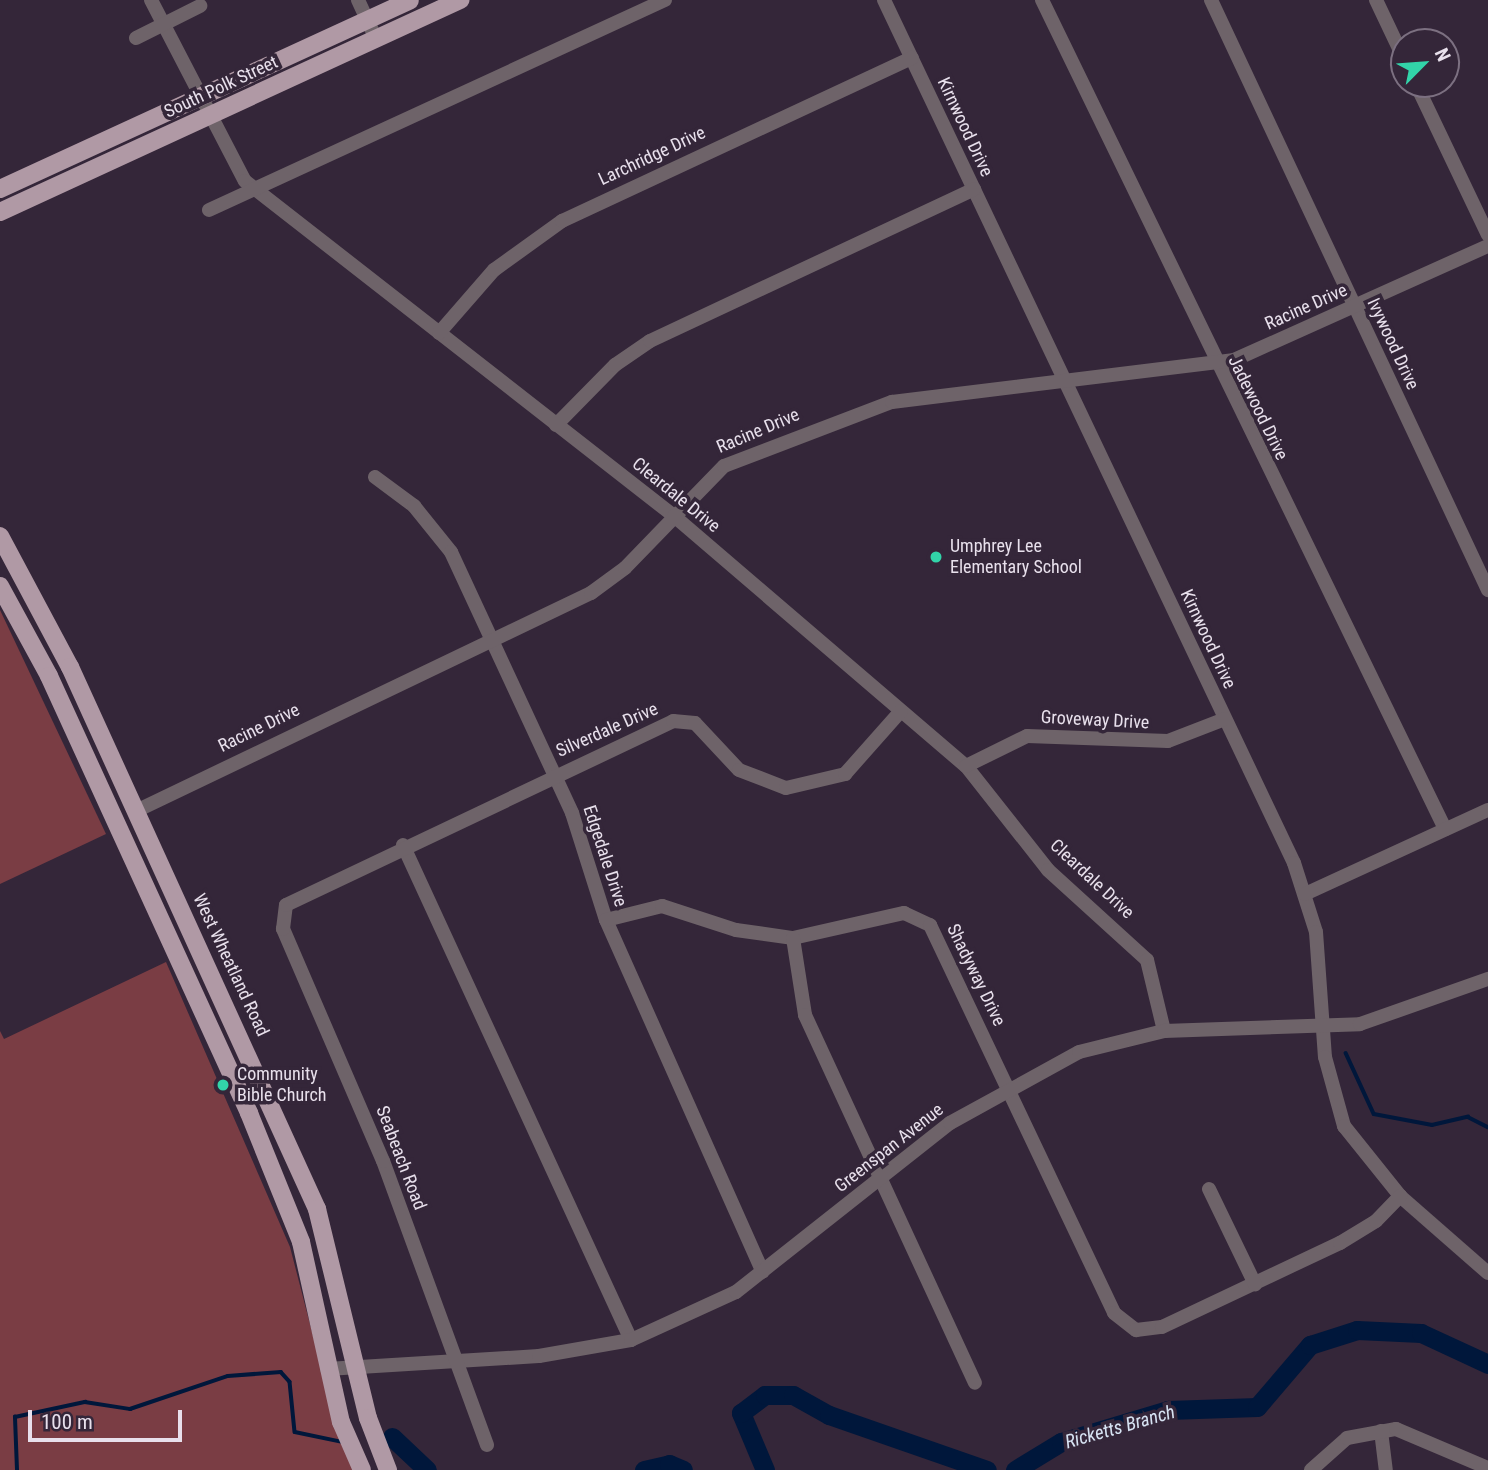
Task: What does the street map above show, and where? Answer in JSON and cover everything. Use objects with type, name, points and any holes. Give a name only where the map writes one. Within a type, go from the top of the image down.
[{"type":"main road","name":"South Polk Street","points":[[0,189],[410,0]]},
{"type":"main road","name":"South Polk Street","points":[[0,212],[460,0]]},
{"type":"main road","points":[[54,164],[63,183]]},
{"type":"main road","name":"West Wheatland Road","points":[[0,536],[70,667],[193,930],[317,1209],[359,1368],[368,1418],[383,1468]]},
{"type":"main road","points":[[0,586],[49,676],[170,939],[301,1242],[327,1369],[362,1470]]},
{"type":"main road","points":[[49,676],[70,667]]},
{"type":"main road","name":"Racine Drive","points":[[114,821],[136,811]]},
{"type":"main road","points":[[170,939],[193,930]]},
{"type":"street","name":"Cleardale Drive","points":[[152,0],[161,26],[207,116],[254,189],[674,516],[966,766],[1048,870],[1141,952],[1160,995],[1164,1031]]},
{"type":"street","points":[[358,0],[376,39]]},
{"type":"street","points":[[209,210],[665,0]]},
{"type":"street","name":"Kirnwood Drive","points":[[884,0],[1225,719],[1305,894],[1319,954],[1323,1026],[1337,1111],[1353,1141],[1400,1196],[1488,1273]]},
{"type":"street","name":"Jadewood Drive","points":[[1042,0],[1215,364],[1445,829]]},
{"type":"street","name":"Ivywood Drive","points":[[1211,0],[1488,590]]},
{"type":"street","points":[[1376,0],[1390,30]]},
{"type":"street","points":[[136,38],[200,6]]},
{"type":"street","name":"Larchridge Drive","points":[[439,333],[494,270],[562,221],[912,58]]},
{"type":"street","points":[[1423,98],[1488,235]]},
{"type":"street","points":[[556,425],[615,365],[650,341],[974,189]]},
{"type":"street","name":"Racine Drive","points":[[136,811],[609,582],[724,466],[874,406],[1215,364],[1354,308],[1488,246]]},
{"type":"street","name":"Edgedale Drive","points":[[375,477],[444,540],[555,774],[606,920],[764,1272]]},
{"type":"street","name":"Silverdale Drive","points":[[299,894],[555,774],[684,719],[706,731],[752,779],[786,788],[814,784],[856,766],[901,710]]},
{"type":"street","name":"Groveway Drive","points":[[966,766],[1027,736],[1168,741],[1225,719]]},
{"type":"street","points":[[1305,894],[1488,810]]},
{"type":"street","points":[[402,845],[631,1340]]},
{"type":"street","name":"Seabeach Road","points":[[299,894],[282,912],[282,929],[383,1161],[486,1446]]},
{"type":"street","name":"Shadyway Drive","points":[[606,920],[662,906],[736,930],[793,938],[889,915],[918,916],[939,936],[1114,1313],[1127,1326],[1146,1331],[1255,1284]]},
{"type":"street","points":[[793,938],[798,997],[975,1383]]},
{"type":"street","name":"Greenspan Avenue","points":[[327,1369],[559,1354],[631,1340],[712,1307],[764,1272],[950,1123],[1079,1052],[1164,1031],[1323,1026],[1381,1020],[1488,979]]},
{"type":"street","points":[[1209,1189],[1255,1284],[1354,1236],[1400,1196]]},
{"type":"street","points":[[1311,1470],[1338,1443],[1381,1430],[1417,1433],[1488,1468]]},
{"type":"street","points":[[1381,1430],[1386,1470]]},
{"type":"shaded area","points":[[0,610],[106,834],[0,884]]},
{"type":"shaded area","points":[[166,962],[290,1247],[332,1409],[357,1470],[0,1470],[0,1031],[4,1039]]},
{"type":"waterway","points":[[1346,1053],[1374,1114],[1432,1125],[1468,1117],[1488,1127]]},
{"type":"waterway","name":"Ricketts Branch","points":[[1015,1470],[1061,1442],[1168,1410],[1257,1407],[1310,1345],[1357,1330],[1421,1333],[1488,1364]]},
{"type":"waterway","name":"Ricketts Branch","points":[[17,1470],[15,1417],[85,1402],[130,1409],[228,1376],[281,1372],[290,1382],[295,1432],[343,1442]]},
{"type":"waterway","name":"Ricketts Branch","points":[[765,1470],[741,1413],[765,1395],[793,1395],[829,1415],[987,1470]]},
{"type":"waterway","name":"Ricketts Branch","points":[[392,1437],[427,1470]]},
{"type":"waterway","name":"Ricketts Branch","points":[[644,1470],[669,1464],[683,1470]]},
{"type":"place","name":"Umphrey Lee Elementary School","points":[[936,557]]},
{"type":"place","name":"Community Bible Church","points":[[223,1085]]}]
